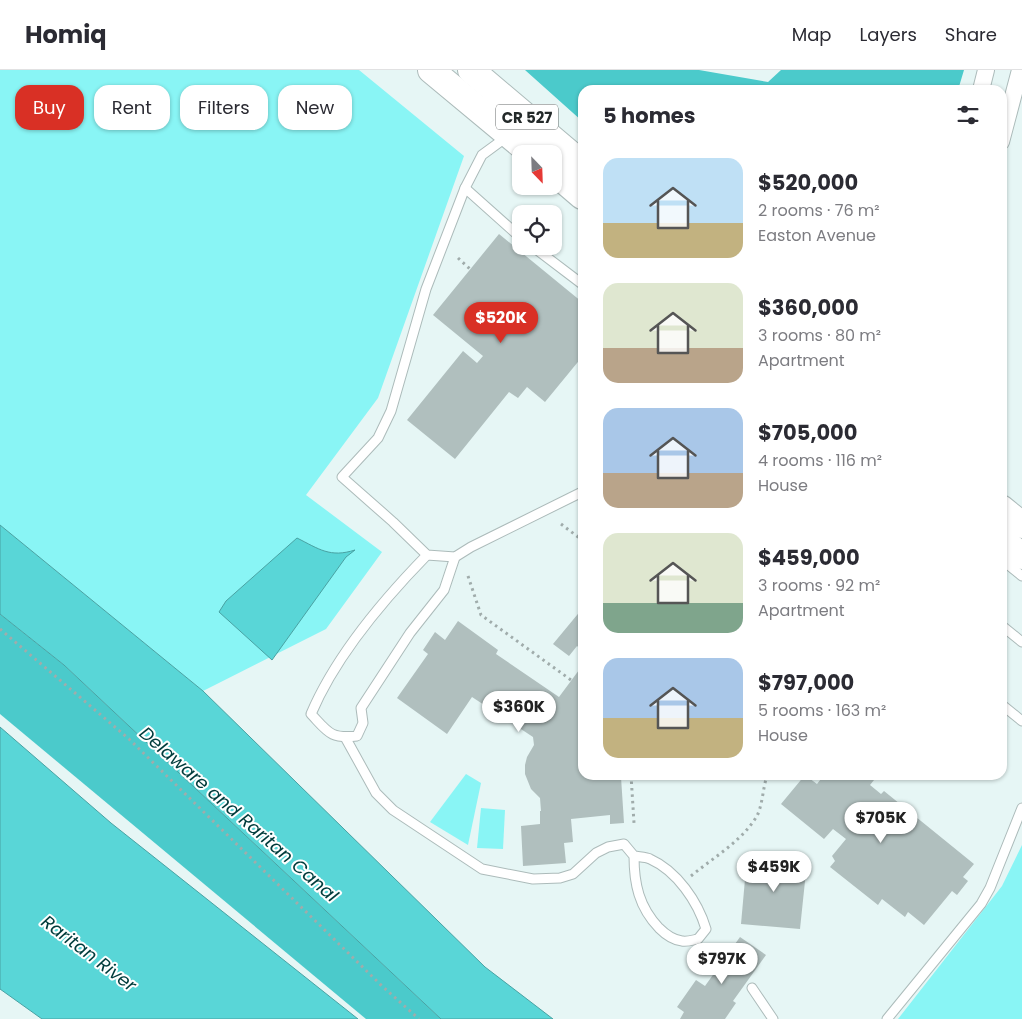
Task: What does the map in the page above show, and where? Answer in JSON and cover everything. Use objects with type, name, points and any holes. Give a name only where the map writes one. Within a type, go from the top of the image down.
[{"type":"main road","name":"CR 527","points":[[431,70],[522,145]]},
{"type":"main road","name":"CR 527","points":[[471,70],[578,161]]},
{"type":"main road","points":[[562,179],[578,193]]},
{"type":"main road","points":[[1007,513],[1022,525]]},
{"type":"main road","points":[[1007,544],[1022,556]]},
{"type":"street","points":[[982,85],[986,70]]},
{"type":"street","points":[[1007,119],[1020,70]]},
{"type":"lane","points":[[509,134],[482,155],[465,188],[426,289],[391,411],[378,438],[342,477],[427,555],[455,557],[471,547],[578,494]]},
{"type":"lane","points":[[465,188],[512,230]]},
{"type":"lane","points":[[544,255],[578,281]]},
{"type":"lane","points":[[427,555],[393,591],[322,689],[311,714],[332,735],[357,736],[363,723],[361,708],[410,633],[444,590],[455,557]]},
{"type":"lane","points":[[1007,564],[1022,576]]},
{"type":"lane","points":[[1007,630],[1022,642]]},
{"type":"lane","points":[[1007,709],[1022,721]]},
{"type":"lane","points":[[345,737],[376,793],[392,810],[482,869],[505,875],[550,880],[573,874],[596,853],[608,847],[624,844],[634,856],[634,876],[638,896],[649,918],[665,935],[682,941],[698,939],[706,929],[694,901],[673,875],[650,858],[634,856]]},
{"type":"lane","points":[[887,1019],[981,904],[990,888],[1022,808]]},
{"type":"lane","points":[[752,988],[772,1019]]},
{"type":"path","points":[[458,258],[470,269]]},
{"type":"path","points":[[561,524],[578,537]]},
{"type":"path","points":[[468,576],[481,615],[571,680]]},
{"type":"path","points":[[0,629],[129,739],[382,986],[420,1019]]},
{"type":"path","points":[[631,780],[634,823]]},
{"type":"path","points":[[689,878],[707,862],[728,849],[757,816],[766,780]]},
{"type":"shaded area","points":[[0,70],[359,70],[464,156],[378,398],[306,495],[382,552],[326,629],[203,691],[0,525]]},
{"type":"shaded area","points":[[525,70],[699,70],[768,82],[781,70],[964,70],[960,85],[578,85],[578,117]]},
{"type":"shaded area","points":[[0,614],[64,665],[441,1019],[366,1019],[0,714]]},
{"type":"shaded area","points":[[466,774],[481,783],[468,845],[430,822]]},
{"type":"shaded area","points":[[481,808],[505,810],[503,849],[477,848]]},
{"type":"shaded area","points":[[1022,845],[1022,1019],[898,1019],[1002,886]]},
{"type":"water","name":"Delaware and Raritan Canal","points":[[0,525],[203,691],[485,967],[553,1019],[441,1019],[64,665],[0,614]]},
{"type":"water","points":[[297,538],[318,549],[331,553],[355,550],[346,557],[272,660],[219,612],[226,601]]},
{"type":"water","name":"Raritan River","points":[[0,727],[111,823],[358,1019],[42,1019],[0,989]]},
{"type":"building","points":[[499,234],[512,245],[512,255],[525,255],[578,299],[578,362],[545,402],[527,387],[518,398],[509,392],[455,459],[407,420],[463,351],[477,363],[483,356],[433,315]]},
{"type":"building","points":[[578,614],[578,647],[569,656],[553,644]]},
{"type":"building","points":[[458,621],[498,650],[496,654],[559,697],[578,671],[578,780],[621,780],[624,823],[610,824],[610,815],[571,819],[573,842],[564,843],[566,863],[523,866],[521,826],[540,824],[540,798],[531,789],[525,774],[527,757],[534,745],[533,737],[472,697],[447,734],[397,698],[428,654],[423,650],[435,632],[445,640]]},
{"type":"building","points":[[801,780],[812,780],[817,784],[820,780],[874,780],[870,785],[881,794],[884,791],[974,864],[963,877],[968,881],[957,895],[952,891],[924,925],[908,912],[905,917],[882,899],[878,905],[830,867],[835,861],[832,856],[846,839],[833,829],[824,839],[781,804]]},
{"type":"building","points":[[747,857],[807,862],[800,929],[741,924]]},
{"type":"building","points":[[740,937],[766,955],[733,1001],[736,1003],[725,1019],[680,1019],[684,1012],[677,1007],[696,980],[705,986]]}]
